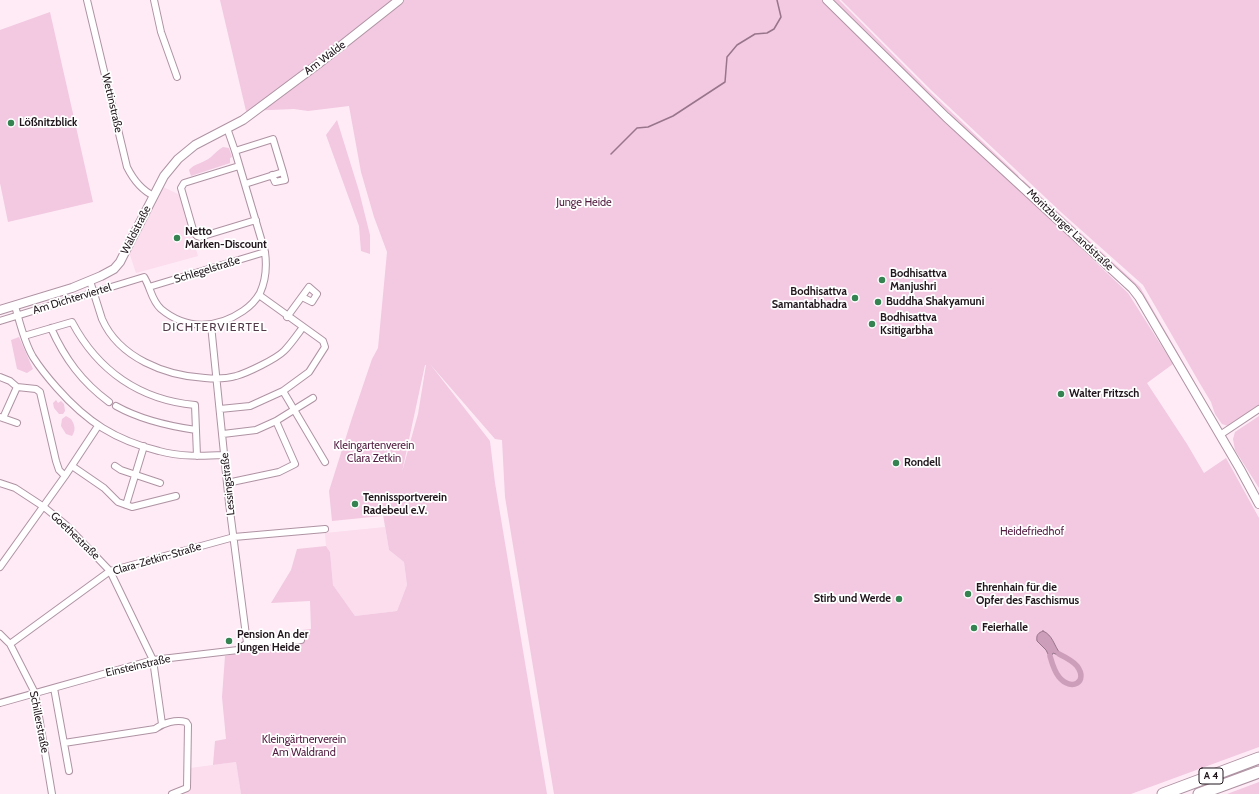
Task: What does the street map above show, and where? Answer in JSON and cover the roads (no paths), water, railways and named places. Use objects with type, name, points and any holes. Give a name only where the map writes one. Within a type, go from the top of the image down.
[{"type":"highway","name":"A 4","points":[[1163,794],[1259,758]]},
{"type":"highway","name":"A 4","points":[[1200,794],[1259,772]]},
{"type":"main road","name":"Am Walde","points":[[249,115],[318,64],[400,0]]},
{"type":"main road","name":"Moritzburger Landstraße","points":[[827,0],[946,117],[1132,288],[1145,307],[1259,504]]},
{"type":"main road","name":"Waldstraße","points":[[0,310],[72,288],[107,273],[120,262],[164,176],[178,160],[194,145],[249,115]]},
{"type":"street","name":"Wettinstraße","points":[[87,0],[127,167],[135,181],[147,193],[154,196]]},
{"type":"street","points":[[154,0],[161,32],[177,77]]},
{"type":"street","points":[[149,288],[152,299],[160,308],[182,321],[196,325],[211,325],[235,316],[248,307],[259,295],[267,268],[265,252],[240,166],[227,128]]},
{"type":"street","points":[[235,151],[273,139],[283,172],[245,184]]},
{"type":"street","points":[[240,166],[184,183],[182,185],[181,188],[194,233],[200,237],[256,220]]},
{"type":"street","name":"Schlegelstraße","points":[[149,288],[265,252]]},
{"type":"street","name":"Am Dichterviertel","points":[[0,321],[144,277],[149,288]]},
{"type":"street","points":[[90,281],[104,325],[116,340],[140,360],[165,372],[190,377],[217,379],[235,377],[256,368],[283,352],[303,327]]},
{"type":"street","points":[[220,409],[250,406],[283,391],[309,372],[325,347],[323,341],[259,295]]},
{"type":"street","points":[[287,316],[302,297]]},
{"type":"street","points":[[15,306],[24,336],[33,357],[52,382],[76,409],[98,426],[128,441],[159,452],[197,456],[225,455]]},
{"type":"street","points":[[24,336],[72,322],[84,344],[104,366],[126,382],[144,393],[158,398],[183,404],[195,405],[197,456]]},
{"type":"street","name":"Lessingstraße","points":[[211,325],[227,483],[247,643]]},
{"type":"street","points":[[51,328],[61,350],[75,370],[96,392],[109,402]]},
{"type":"street","points":[[0,377],[10,381],[17,387],[36,388],[40,392],[56,461],[59,470],[65,476]]},
{"type":"street","points":[[17,387],[2,417],[17,423]]},
{"type":"street","points":[[283,391],[325,462]]},
{"type":"street","points":[[223,434],[256,430],[276,421],[313,398]]},
{"type":"street","points":[[116,406],[149,421],[172,427],[196,430]]},
{"type":"street","points":[[1220,435],[1259,409]]},
{"type":"street","points":[[227,483],[279,472],[296,464],[276,421]]},
{"type":"street","points":[[0,567],[44,507],[98,426]]},
{"type":"street","points":[[126,505],[144,446]]},
{"type":"street","points":[[72,466],[104,488],[118,502],[132,507],[176,496]]},
{"type":"street","points":[[115,466],[121,470],[160,483]]},
{"type":"street","name":"Goethestraße","points":[[0,483],[15,488],[44,507],[66,525],[110,571],[154,660],[162,724]]},
{"type":"street","name":"Clara-Zetkin-Straße","points":[[10,644],[110,571],[234,537],[325,529]]},
{"type":"street","name":"Schillerstraße","points":[[0,634],[10,644],[35,693],[52,794]]},
{"type":"street","name":"Einsteinstraße","points":[[0,703],[154,660],[238,650],[247,643],[301,640]]},
{"type":"street","name":"Schillerstraße","points":[[54,688],[69,771]]},
{"type":"street","points":[[64,744],[155,729],[162,724],[182,721],[186,722],[188,725],[187,788],[172,794]]},
{"type":"waterway","points":[[611,154],[637,128],[648,127],[673,116],[725,82],[727,57],[737,45],[755,34],[767,33],[774,29],[781,17],[777,0]]},
{"type":"waterway","points":[[1050,656],[1054,670],[1059,677],[1069,684],[1077,683],[1081,677],[1077,666],[1059,654]]},
{"type":"place","name":"Lößnitzblick","points":[[11,123]]},
{"type":"place","name":"Netto Marken-Discount","points":[[177,238]]},
{"type":"place","name":"Bodhisattva Manjushri","points":[[882,280]]},
{"type":"place","name":"Bodhisattva Samantabhadra","points":[[855,298]]},
{"type":"place","name":"Buddha Shakyamuni","points":[[878,302]]},
{"type":"place","name":"Bodhisattva Ksitigarbha","points":[[872,324]]},
{"type":"place","name":"Walter Fritzsch","points":[[1061,394]]},
{"type":"place","name":"Rondell","points":[[896,463]]},
{"type":"place","name":"Tennissportverein Radebeul e.V.","points":[[355,504]]},
{"type":"place","name":"Ehrenhain für die Opfer des Faschismus","points":[[968,594]]},
{"type":"place","name":"Stirb und Werde","points":[[899,599]]},
{"type":"place","name":"Feierhalle","points":[[974,628]]},
{"type":"place","name":"Pension An der Jungen Heide","points":[[229,641]]},
{"type":"district","name":"DICHTERVIERTEL","points":[[215,327]]},
{"type":"park label","name":"Junge Heide","points":[[584,203]]},
{"type":"park label","name":"Kleingartenverein Clara Zetkin","points":[[374,452]]},
{"type":"park label","name":"Heidefriedhof","points":[[1032,532]]},
{"type":"park label","name":"Kleingärtnerverein Am Waldrand","points":[[304,746]]}]
